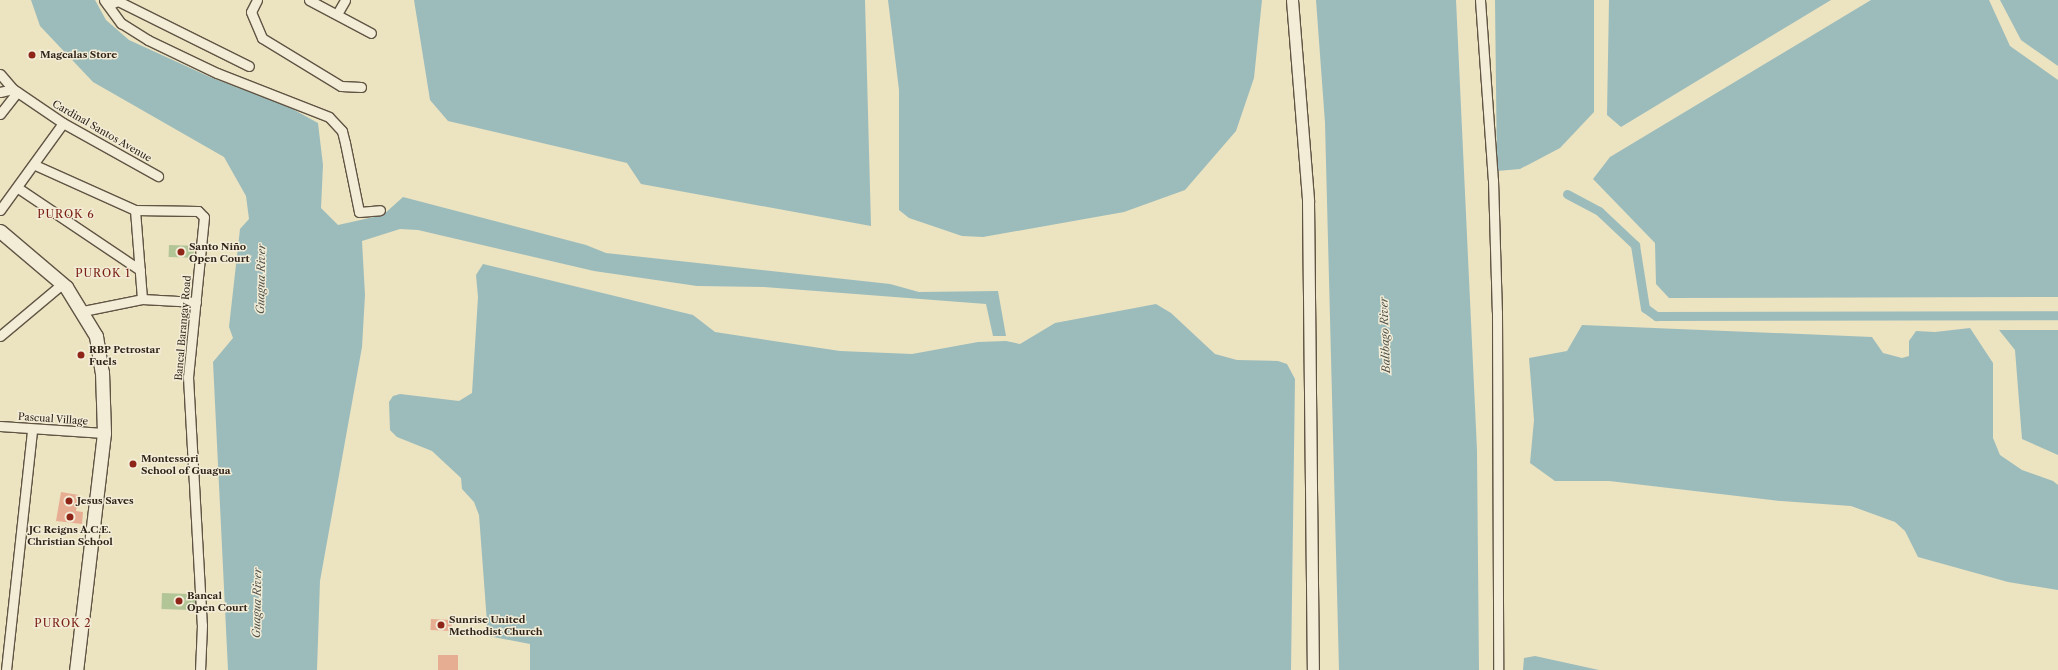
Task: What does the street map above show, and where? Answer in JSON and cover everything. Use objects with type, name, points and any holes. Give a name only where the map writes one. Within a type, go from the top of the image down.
[{"type":"main road","points":[[0,231],[62,284],[83,311],[96,336],[102,372],[104,433],[76,670]]},
{"type":"street","points":[[257,0],[251,12],[262,38],[341,86],[361,87]]},
{"type":"street","points":[[309,0],[371,33]]},
{"type":"street","points":[[337,14],[345,0]]},
{"type":"street","points":[[1292,0],[1308,201],[1314,670]]},
{"type":"street","points":[[1480,0],[1493,180],[1497,312],[1498,670]]},
{"type":"street","points":[[106,2],[118,1],[249,66]]},
{"type":"street","points":[[106,2],[121,23],[148,40],[217,73],[329,117],[342,131],[346,143],[359,212],[380,210]]},
{"type":"street","name":"Cardinal Santos Avenue","points":[[0,74],[15,90],[63,124],[158,176]]},
{"type":"street","points":[[0,92],[15,90]]},
{"type":"street","points":[[0,114],[15,90]]},
{"type":"street","points":[[0,210],[35,166],[63,124]]},
{"type":"street","name":"Bancal Barangay Road","points":[[35,166],[135,210],[202,213],[196,302],[188,377],[202,625],[200,670]]},
{"type":"street","points":[[18,188],[140,270]]},
{"type":"street","points":[[135,210],[142,299]]},
{"type":"street","points":[[1,332],[62,284]]},
{"type":"street","points":[[83,311],[142,299],[196,302]]},
{"type":"street","name":"Pascual Village","points":[[0,426],[104,433]]},
{"type":"street","points":[[6,670],[32,429]]},
{"type":"green space","name":"Santo Niño Open Court","points":[[169,245],[194,246],[194,258],[169,257]]},
{"type":"green space","name":"Bancal Open Court","points":[[162,593],[197,594],[196,610],[161,609]]},
{"type":"water","name":"Guagua River","points":[[31,0],[95,0],[106,20],[129,40],[210,77],[289,107],[318,123],[323,165],[321,208],[338,225],[383,215],[403,197],[586,245],[606,253],[890,284],[919,292],[998,291],[1006,336],[993,336],[986,304],[764,287],[697,286],[594,271],[418,230],[400,229],[362,241],[365,295],[362,347],[320,581],[317,670],[228,670],[213,362],[233,338],[229,327],[240,229],[249,219],[246,196],[224,157],[93,82],[40,26]]},
{"type":"water","points":[[414,0],[865,0],[871,226],[641,184],[627,163],[448,121],[430,100]]},
{"type":"water","points":[[888,0],[1262,0],[1254,78],[1236,131],[1185,190],[1124,212],[983,237],[962,236],[909,218],[899,210],[899,90]]},
{"type":"water","name":"Balibago River","points":[[1316,0],[1456,0],[1477,450],[1479,670],[1339,670],[1325,123]]},
{"type":"water","points":[[1495,0],[1594,0],[1594,112],[1560,148],[1520,169],[1497,171]]},
{"type":"water","points":[[1609,0],[1831,0],[1621,127],[1607,115]]},
{"type":"water","points":[[1871,0],[1989,0],[2010,46],[2058,80],[2058,297],[1669,298],[1656,284],[1655,243],[1593,179],[1610,157]]},
{"type":"water","points":[[2000,0],[2058,0],[2058,66],[2021,40]]},
{"type":"water","points":[[483,264],[693,315],[715,332],[840,351],[912,354],[978,342],[1006,341],[1020,344],[1055,323],[1156,304],[1171,313],[1215,354],[1237,360],[1278,361],[1287,364],[1295,379],[1291,670],[530,670],[530,644],[488,636],[479,515],[474,502],[462,489],[461,478],[432,451],[397,437],[390,430],[389,402],[393,396],[400,394],[459,401],[472,393],[478,297],[476,275]]},
{"type":"water","points":[[1582,325],[1872,337],[1883,353],[1902,358],[1909,356],[1909,341],[1916,331],[1935,332],[1970,328],[1993,363],[1993,438],[2000,455],[2022,470],[2053,481],[2058,485],[2058,590],[2008,582],[1918,557],[1905,531],[1895,522],[1851,506],[1781,501],[1609,481],[1555,481],[1530,463],[1534,420],[1529,358],[1567,351]]},
{"type":"water","points":[[1999,330],[2058,330],[2058,455],[2022,439],[2015,350]]},
{"type":"water","points":[[1535,656],[1599,670],[1523,670],[1524,658]]},
{"type":"building","points":[[61,492],[79,495],[76,511],[83,512],[82,524],[56,521]]},
{"type":"building","name":"Sunrise United Methodist Church","points":[[431,619],[452,620],[451,631],[430,630]]},
{"type":"building","points":[[438,655],[458,655],[458,670],[438,670]]},
{"type":"waterway","points":[[1567,194],[1599,211],[1635,245],[1645,308],[1656,316],[2058,315]]},
{"type":"place","name":"Magcalas Store","points":[[32,55]]},
{"type":"place","name":"Santo Niño Open Court","points":[[181,252]]},
{"type":"place","name":"RBP Petrostar Fuels","points":[[81,355]]},
{"type":"place","name":"Montessori School of Guagua","points":[[133,464]]},
{"type":"place","name":"Jesus Saves","points":[[69,501]]},
{"type":"place","name":"JC Reigns A.C.E. Christian School","points":[[70,517]]},
{"type":"place","name":"Bancal Open Court","points":[[179,601]]},
{"type":"place","name":"Sunrise United Methodist Church","points":[[441,625]]},
{"type":"district","name":"PUROK 6","points":[[66,214]]},
{"type":"district","name":"PUROK 1","points":[[103,273]]},
{"type":"district","name":"PUROK 2","points":[[63,623]]}]
